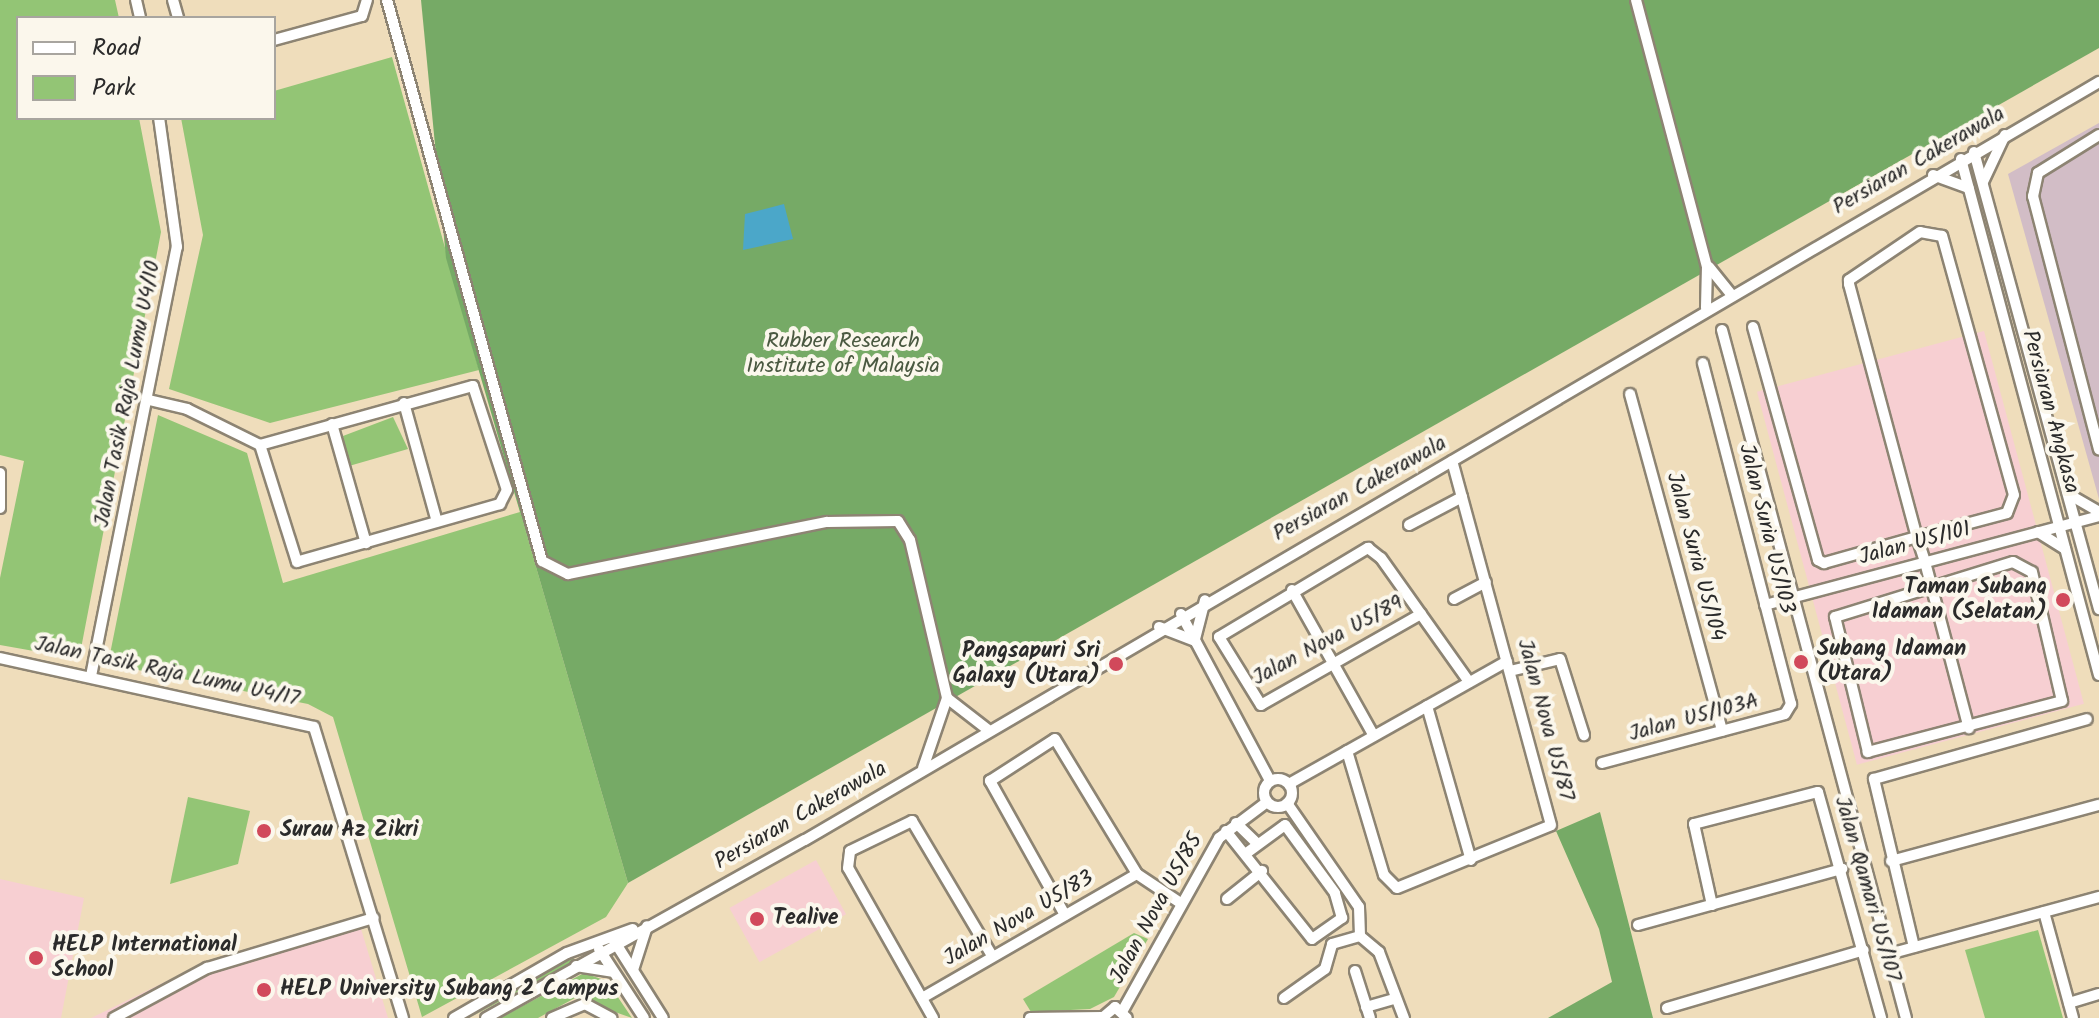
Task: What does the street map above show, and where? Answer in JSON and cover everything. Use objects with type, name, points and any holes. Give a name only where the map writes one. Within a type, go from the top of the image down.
[{"type":"street","points":[[276,39],[362,16],[367,0]]},
{"type":"street","points":[[387,0],[548,569],[568,574],[827,522],[891,518],[910,540],[947,698],[923,768]]},
{"type":"street","points":[[1636,0],[1707,266],[1706,308]]},
{"type":"street","name":"Persiaran Cakerawala","points":[[454,1018],[594,940],[613,939],[643,926],[923,768],[1205,600],[1452,461],[1730,293],[2099,82]]},
{"type":"street","name":"Jalan Tasik Raja Lumu U4/10","points":[[91,676],[149,400],[178,237],[159,120]]},
{"type":"street","points":[[1983,184],[2006,134]]},
{"type":"street","points":[[2099,135],[2038,173],[2033,196],[2099,450]]},
{"type":"street","name":"Persiaran Angkasa","points":[[1974,152],[2099,609]]},
{"type":"street","name":"Persiaran Angkasa","points":[[1961,159],[2099,675]]},
{"type":"street","points":[[1933,175],[1969,188]]},
{"type":"street","points":[[1753,327],[1814,554],[1824,563],[1917,537],[2007,513],[2015,502],[1942,236],[1920,232],[1849,276],[1917,537],[1969,728]]},
{"type":"street","points":[[1707,266],[1730,293]]},
{"type":"street","points":[[1722,330],[1791,598],[1906,1018]]},
{"type":"street","name":"Jalan Suria U5/103","points":[[1703,363],[1791,704]]},
{"type":"street","points":[[149,400],[260,445],[473,386],[507,490],[500,504],[294,561],[260,445]]},
{"type":"street","name":"Jalan Suria U5/104","points":[[1630,394],[1722,731]]},
{"type":"street","points":[[404,403],[437,522]]},
{"type":"street","points":[[332,424],[366,543]]},
{"type":"street","name":"Jalan Nova U5/87","points":[[1347,751],[1390,884],[1405,887],[1552,822],[1452,461]]},
{"type":"street","points":[[0,473],[4,484],[0,508]]},
{"type":"street","points":[[2068,493],[2099,516],[2082,546]]},
{"type":"street","points":[[1409,525],[1462,497]]},
{"type":"street","points":[[2053,499],[2053,515],[2038,532],[2065,549]]},
{"type":"street","name":"Jalan U5/101","points":[[1765,605],[2099,516]]},
{"type":"street","name":"Jalan Nova U5/89","points":[[1421,614],[1258,705],[1219,641],[1220,632],[1368,548],[1421,614],[1469,682]]},
{"type":"street","points":[[2013,562],[2032,572],[2062,693],[2053,706],[1868,752],[1835,617],[1930,584],[2013,562]]},
{"type":"street","points":[[1454,599],[1486,582]]},
{"type":"street","points":[[1292,590],[1374,736]]},
{"type":"street","points":[[1195,641],[1205,600]]},
{"type":"street","points":[[1181,614],[1270,781],[1267,802],[1287,803]]},
{"type":"street","points":[[1159,627],[1195,641]]},
{"type":"street","name":"Jalan Tasik Raja Lumu U4/17","points":[[0,658],[314,727],[403,1016]]},
{"type":"street","points":[[1270,781],[1289,784],[1469,682],[1509,666],[1560,659],[1584,735]]},
{"type":"street","points":[[947,698],[987,729]]},
{"type":"street","name":"Jalan U5/103A","points":[[1602,763],[1785,714],[1791,704]]},
{"type":"street","points":[[1427,706],[1471,860]]},
{"type":"street","points":[[1914,947],[1872,788],[1877,775],[2087,719]]},
{"type":"street","points":[[1065,915],[990,781],[1047,741],[1061,744],[1137,874],[1179,902]]},
{"type":"street","points":[[1289,784],[1287,803],[1359,907],[1360,936],[1379,952],[1394,999],[1404,1018]]},
{"type":"street","name":"Jalan Qamari U5/107","points":[[1712,905],[1693,831],[1699,820],[1818,792],[1842,869],[1881,1018]]},
{"type":"street","name":"Jalan Nova U5/85","points":[[1125,1014],[1179,902],[1226,831],[1267,802]]},
{"type":"street","points":[[1891,861],[2099,805]]},
{"type":"street","points":[[933,1018],[846,864],[850,851],[897,822],[917,824],[992,956]]},
{"type":"street","points":[[1236,823],[1258,844]]},
{"type":"street","points":[[1226,831],[1248,852],[1312,939],[1342,918],[1335,893],[1285,825],[1248,852]]},
{"type":"street","points":[[1638,925],[1842,869]]},
{"type":"street","points":[[1227,899],[1262,871]]},
{"type":"street","name":"Jalan Nova U5/83","points":[[922,998],[1137,874]]},
{"type":"street","points":[[1889,954],[2099,897]]},
{"type":"street","points":[[2044,912],[2073,1018]]},
{"type":"street","points":[[114,1018],[207,968],[374,918]]},
{"type":"street","points":[[633,972],[643,926]]},
{"type":"street","points":[[1284,998],[1323,972],[1332,944],[1360,936]]},
{"type":"street","points":[[613,939],[663,1018]]},
{"type":"street","name":"Persiaran Cakerawala","points":[[486,1018],[601,952],[613,939]]},
{"type":"street","points":[[594,940],[644,1018]]},
{"type":"street","points":[[1667,1008],[1864,950]]},
{"type":"street","points":[[573,966],[613,972]]},
{"type":"street","points":[[1355,971],[1368,1012],[1394,999]]},
{"type":"street","points":[[2069,1003],[2099,994]]},
{"type":"street","points":[[552,1018],[585,1004],[611,1018]]},
{"type":"street","points":[[1030,1018],[1102,1018],[1109,1008],[1125,1014]]},
{"type":"shaded area","points":[[2099,123],[2099,499],[2008,174]]},
{"type":"shaded area","points":[[1984,331],[2084,704],[1857,765],[1757,392]]},
{"type":"shaded area","points":[[816,860],[846,914],[759,962],[729,908]]},
{"type":"shaded area","name":"HELP International School","points":[[0,879],[84,898],[61,1018],[0,1018]]},
{"type":"shaded area","name":"HELP University Subang 2 Campus","points":[[358,919],[388,1018],[91,1018],[208,961]]},
{"type":"green space","points":[[0,0],[115,0],[119,16],[16,16],[16,120],[139,120],[161,232],[79,659],[0,645],[0,578],[24,461],[0,455]]},
{"type":"green space","name":"Rubber Research Institute of Malaysia","points":[[421,0],[2099,0],[2099,48],[628,883],[446,258]]},
{"type":"green space","points":[[392,57],[479,370],[270,423],[169,389],[203,235],[181,120],[276,120],[276,90]]},
{"type":"green space","points":[[158,415],[247,453],[283,583],[520,512],[628,883],[606,917],[422,1017],[333,717],[308,704],[108,664]]},
{"type":"green space","points":[[393,417],[408,449],[349,466],[343,436]]},
{"type":"green space","points":[[188,797],[250,811],[238,864],[170,884]]},
{"type":"green space","points":[[1600,812],[1653,1018],[1548,1018],[1612,982],[1599,929],[1556,831]]},
{"type":"green space","points":[[2038,930],[2063,1018],[1985,1018],[1965,950]]},
{"type":"green space","points":[[1134,933],[1148,939],[1114,997],[1090,1009],[1031,1012],[1023,999]]},
{"type":"green space","points":[[573,957],[575,961],[469,1018]]},
{"type":"green space","points":[[584,973],[607,981],[632,1018],[575,998],[538,1018],[500,1018]]},
{"type":"water","points":[[784,204],[793,239],[743,250],[745,214]]},
{"type":"place","name":"Taman Subang Idaman (Selatan)","points":[[2063,600]]},
{"type":"place","name":"Subang Idaman (Utara)","points":[[1801,662]]},
{"type":"place","name":"Pangsapuri Sri Galaxy (Utara)","points":[[1116,664]]},
{"type":"place","name":"Surau Az Zikri","points":[[264,831]]},
{"type":"place","name":"Tealive","points":[[757,919]]},
{"type":"place","name":"HELP International School","points":[[36,958]]},
{"type":"place","name":"HELP University Subang 2 Campus","points":[[264,990]]}]
